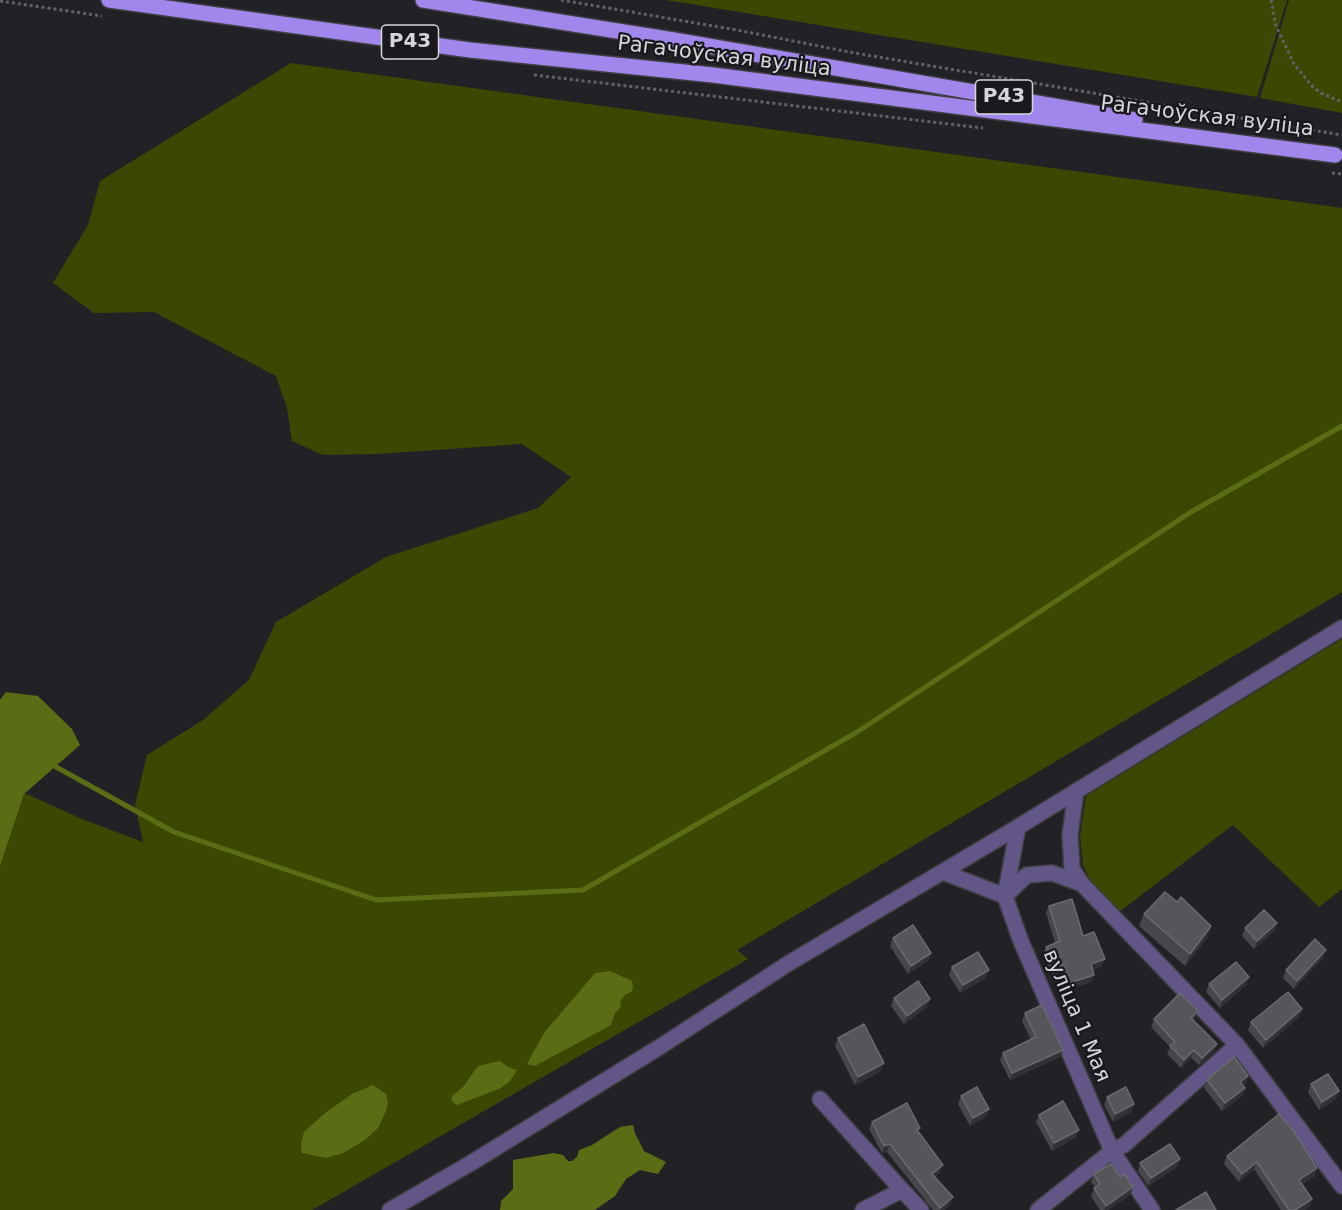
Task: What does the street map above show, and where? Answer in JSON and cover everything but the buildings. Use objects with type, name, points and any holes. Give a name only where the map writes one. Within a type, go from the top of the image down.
[{"type":"main road","name":"Рагачоўская вуліца","points":[[109,0],[470,50],[712,75],[1338,155]]},
{"type":"main road","name":"Рагачоўская вуліца","points":[[423,0],[674,40],[1338,155]]},
{"type":"street","points":[[390,1210],[658,1048],[789,963],[1018,827],[1342,628]]},
{"type":"street","points":[[1076,791],[1070,835],[1072,869],[1082,884],[1237,1045],[1342,1186]]},
{"type":"street","name":"вуліца 1 Мая","points":[[1018,827],[1005,896],[1020,939],[1112,1151],[1152,1210]]},
{"type":"street","points":[[943,872],[1005,896],[1027,875],[1052,873],[1082,884]]},
{"type":"street","points":[[1038,1210],[1112,1151],[1124,1145],[1237,1045]]},
{"type":"street","points":[[820,1099],[921,1210]]},
{"type":"street","points":[[863,1210],[902,1190]]},
{"type":"path","points":[[561,0],[849,52],[1342,135]]},
{"type":"path","points":[[1271,0],[1276,26],[1294,64],[1312,86],[1321,93],[1342,102]]},
{"type":"path","points":[[0,1],[105,16]]},
{"type":"path","points":[[526,74],[990,129]]},
{"type":"path","points":[[1331,172],[1342,174]]},
{"type":"shaded area","points":[[666,0],[1287,0],[1257,97]]},
{"type":"shaded area","points":[[1289,0],[1342,0],[1342,113],[1260,98]]},
{"type":"shaded area","points":[[291,63],[1342,208],[1342,592],[737,950],[748,959],[312,1210],[0,1210],[0,782],[82,819],[143,842],[135,805],[147,755],[203,720],[249,680],[276,622],[386,557],[538,508],[571,477],[522,444],[377,454],[323,455],[292,441],[287,408],[276,376],[154,312],[94,313],[53,283],[88,225],[100,181]]},
{"type":"shaded area","points":[[1342,639],[1342,889],[1319,907],[1233,825],[1119,912],[1090,880],[1083,865],[1080,836],[1086,796]]},
{"type":"shaded area","points":[[6,692],[38,696],[72,729],[80,745],[24,794],[0,866],[0,700]]},
{"type":"shaded area","points":[[610,971],[632,981],[633,988],[620,1001],[621,1007],[615,1013],[611,1025],[535,1066],[527,1064],[544,1033],[595,973]]},
{"type":"shaded area","points":[[500,1061],[517,1070],[510,1081],[501,1088],[457,1105],[454,1103],[451,1099],[453,1095],[463,1087],[478,1066]]},
{"type":"shaded area","points":[[373,1085],[386,1094],[388,1103],[378,1128],[365,1140],[343,1153],[326,1158],[302,1153],[301,1144],[304,1132],[325,1113],[352,1094]]},
{"type":"shaded area","points":[[633,1125],[644,1151],[666,1162],[658,1174],[640,1170],[626,1179],[615,1196],[595,1210],[500,1210],[501,1201],[513,1189],[513,1160],[554,1153],[563,1155],[568,1161],[572,1161],[577,1157],[579,1150],[592,1145],[620,1127]]},
{"type":"waterway","points":[[56,767],[174,832],[376,900],[583,890],[857,732],[1191,512],[1342,426]]}]
